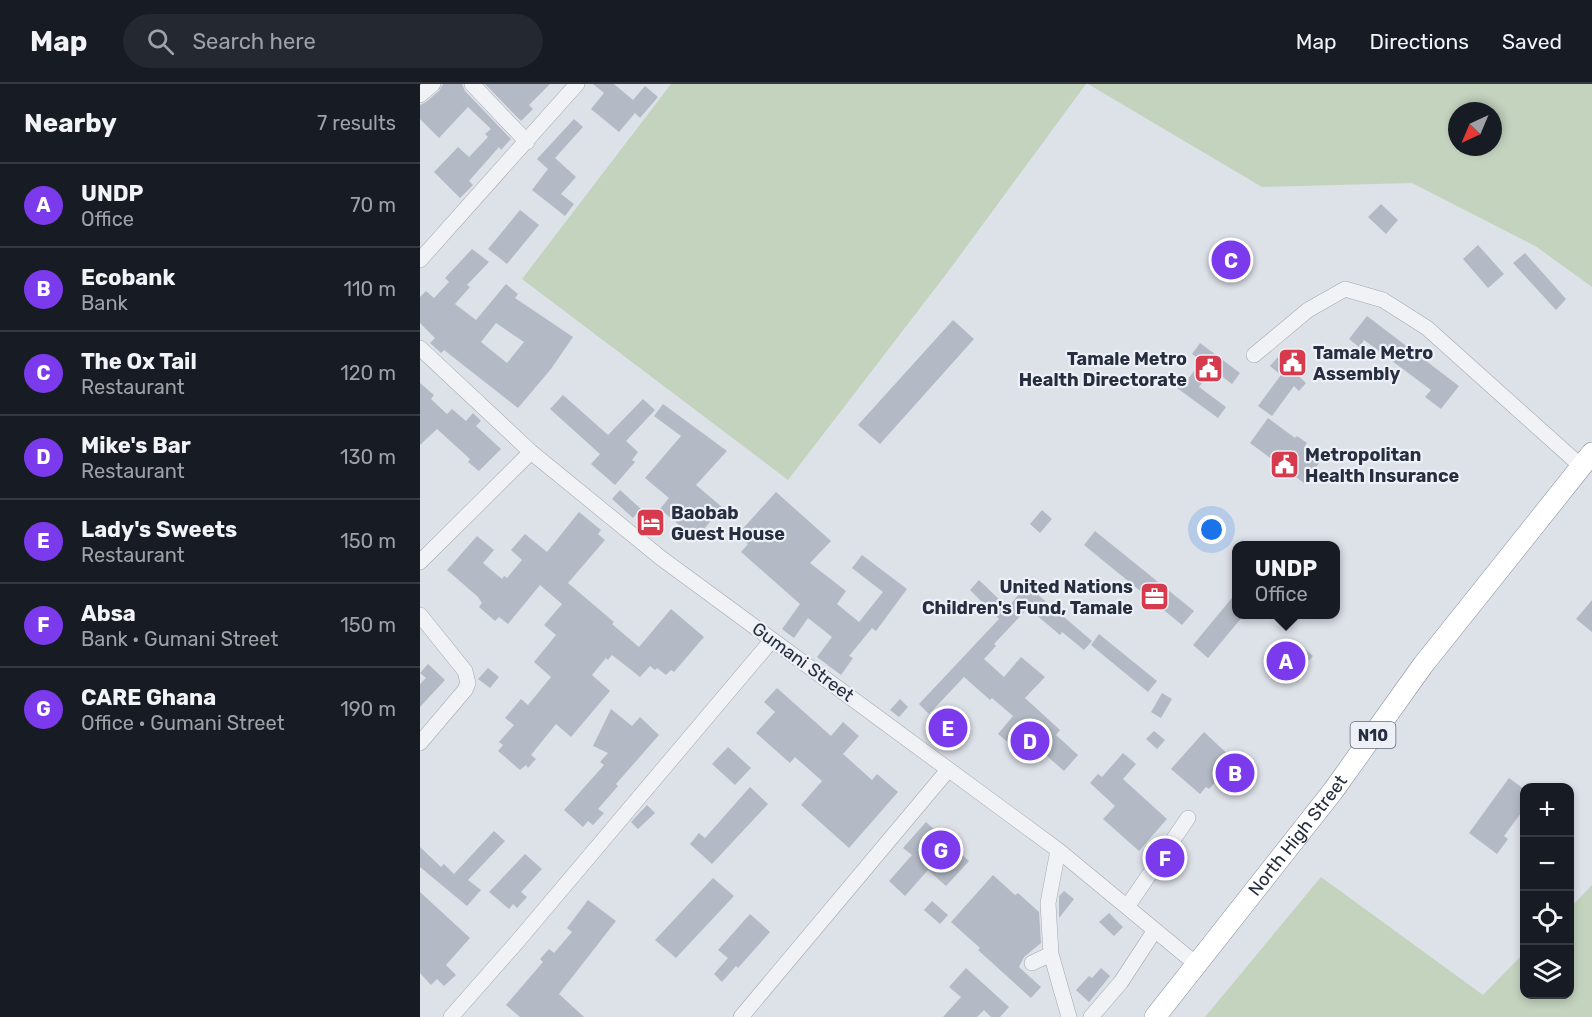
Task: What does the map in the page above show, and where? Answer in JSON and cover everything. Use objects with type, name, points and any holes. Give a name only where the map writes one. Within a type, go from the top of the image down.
[{"type":"highway","name":"North High Street","points":[[1155,1017],[1333,791],[1423,665],[1587,460]]},
{"type":"street","points":[[420,95],[434,84]]},
{"type":"street","points":[[472,84],[527,141]]},
{"type":"street","points":[[420,260],[577,84]]},
{"type":"street","points":[[1254,355],[1308,310],[1345,289],[1383,300],[1427,328],[1587,460]]},
{"type":"street","name":"Gumani Street","points":[[420,348],[531,452],[662,558],[1058,850],[1196,964]]},
{"type":"street","points":[[420,562],[531,452]]},
{"type":"street","points":[[420,615],[465,671],[468,683],[465,690],[420,743]]},
{"type":"street","points":[[451,1017],[772,640]]},
{"type":"street","points":[[741,1017],[948,770]]},
{"type":"street","points":[[1127,907],[1188,818]]},
{"type":"street","points":[[1058,850],[1048,903],[1051,954],[1069,1017]]},
{"type":"street","points":[[1091,1017],[1121,982],[1155,930]]},
{"type":"street","points":[[1032,963],[1051,954]]},
{"type":"green space","points":[[671,84],[1086,84],[947,273],[788,480],[522,279]]},
{"type":"green space","points":[[1088,84],[1592,84],[1592,287],[1537,247],[1412,183],[1262,187]]},
{"type":"green space","points":[[1321,877],[1483,995],[1520,957],[1520,999],[1574,999],[1574,904],[1592,885],[1592,1017],[1205,1017]]},
{"type":"building","points":[[443,84],[462,84],[465,91],[511,139],[501,150],[499,147],[469,181],[473,185],[460,198],[434,172],[458,147],[469,157],[488,137],[485,134],[491,129],[468,107],[439,138],[420,119],[420,105],[439,91]]},
{"type":"building","points":[[485,84],[550,84],[529,105],[533,109],[521,121]]},
{"type":"building","points":[[593,84],[614,84],[633,100],[645,86],[658,97],[640,118],[635,113],[619,132],[591,109],[604,93]]},
{"type":"building","points":[[574,119],[583,127],[555,158],[576,177],[561,194],[574,204],[565,216],[532,190],[548,169],[537,159]]},
{"type":"building","points":[[1381,204],[1398,220],[1386,234],[1368,217]]},
{"type":"building","points":[[520,210],[539,225],[507,264],[488,249]]},
{"type":"building","points":[[1478,245],[1504,274],[1488,288],[1463,259]]},
{"type":"building","points":[[472,249],[489,262],[467,285],[470,287],[455,304],[476,320],[506,284],[518,294],[515,298],[573,337],[551,369],[518,408],[444,350],[441,353],[430,343],[435,338],[420,323],[420,297],[426,291],[434,298],[449,282],[445,278]],"holes":[[[496,323],[524,342],[507,363],[481,342]]]},
{"type":"building","points":[[1525,253],[1566,299],[1556,310],[1513,263]]},
{"type":"building","points":[[1367,316],[1459,386],[1441,409],[1425,397],[1431,390],[1364,340],[1359,347],[1349,339]]},
{"type":"building","points":[[953,320],[974,339],[880,444],[858,425]]},
{"type":"building","points":[[1200,343],[1240,373],[1232,384],[1212,369],[1199,387],[1226,407],[1218,418],[1177,388],[1185,377],[1188,379],[1202,361],[1192,354]]},
{"type":"building","points":[[1278,357],[1306,383],[1299,391],[1294,386],[1272,416],[1258,406],[1281,375],[1270,366]]},
{"type":"building","points":[[420,383],[434,395],[431,399],[447,414],[452,409],[466,421],[473,413],[481,421],[476,426],[501,449],[479,471],[468,462],[470,459],[437,429],[420,445]]},
{"type":"building","points":[[563,395],[608,435],[643,399],[655,410],[626,441],[638,452],[632,460],[635,462],[615,485],[591,464],[600,454],[550,409]]},
{"type":"building","points":[[663,404],[727,451],[696,485],[722,507],[696,539],[660,509],[669,498],[645,478],[681,436],[654,416]]},
{"type":"building","points":[[1268,418],[1295,438],[1297,436],[1307,443],[1305,446],[1323,458],[1304,483],[1250,443]]},
{"type":"building","points":[[620,490],[641,509],[633,518],[612,499]]},
{"type":"building","points":[[776,492],[831,541],[810,563],[846,591],[837,604],[859,622],[883,592],[852,568],[862,555],[907,589],[876,631],[872,628],[849,656],[853,658],[841,675],[817,657],[832,637],[808,618],[794,638],[782,629],[800,604],[741,552],[748,544],[737,535]]},
{"type":"building","points":[[1042,510],[1052,519],[1040,533],[1030,524]]},
{"type":"building","points":[[579,512],[601,530],[598,534],[605,540],[568,583],[614,622],[612,624],[639,647],[671,609],[704,637],[674,672],[671,670],[666,675],[650,666],[640,677],[612,655],[608,660],[606,658],[592,675],[610,691],[571,737],[556,724],[531,755],[536,759],[528,768],[526,765],[520,770],[498,751],[503,745],[499,742],[514,725],[505,718],[521,699],[528,705],[551,677],[534,662],[556,635],[544,625],[562,604],[540,585],[508,624],[499,617],[495,621],[479,607],[482,603],[478,597],[447,570],[477,536],[494,550],[483,563],[502,579],[504,576],[507,578],[522,560],[511,550],[525,534],[547,552]]},
{"type":"building","points":[[1095,531],[1194,611],[1182,625],[1084,545]]},
{"type":"building","points":[[1032,577],[1042,585],[1036,593],[1092,641],[1084,650],[1062,632],[1060,635],[1028,608],[994,644],[996,646],[984,659],[1004,677],[1021,657],[1045,677],[1025,698],[1060,730],[1056,735],[1078,755],[1064,771],[1038,748],[1033,753],[1020,753],[998,734],[1013,716],[992,698],[990,700],[964,677],[929,714],[919,704],[999,619],[970,590],[979,580],[1008,608]]},
{"type":"building","points":[[1232,598],[1232,619],[1241,619],[1208,658],[1193,645]]},
{"type":"building","points":[[1592,600],[1592,632],[1576,619]]},
{"type":"building","points":[[1099,634],[1157,681],[1148,692],[1091,645]]},
{"type":"building","points":[[1303,647],[1313,656],[1291,682],[1281,673],[1285,669],[1283,667]]},
{"type":"building","points":[[428,664],[445,680],[420,707],[420,684],[426,678],[420,673]]},
{"type":"building","points":[[488,668],[499,677],[490,688],[478,679]]},
{"type":"building","points":[[777,688],[831,736],[843,722],[859,736],[843,754],[872,780],[877,774],[898,792],[849,848],[801,805],[822,781],[795,757],[790,763],[756,733],[775,712],[764,702]]},
{"type":"building","points":[[1162,693],[1172,699],[1161,718],[1151,712]]},
{"type":"building","points":[[900,699],[908,707],[899,717],[890,710]]},
{"type":"building","points":[[611,709],[632,726],[640,717],[659,735],[616,784],[618,786],[598,809],[604,813],[593,825],[588,821],[583,827],[564,810],[604,765],[600,762],[608,753],[593,746]]},
{"type":"building","points":[[1154,731],[1165,740],[1157,749],[1146,739]]},
{"type":"building","points":[[1204,732],[1232,758],[1226,764],[1229,767],[1209,789],[1206,787],[1200,794],[1171,769]]},
{"type":"building","points":[[728,747],[751,768],[735,785],[712,764]]},
{"type":"building","points":[[1123,753],[1136,764],[1123,779],[1167,819],[1139,851],[1103,819],[1115,806],[1090,783],[1098,774],[1102,777]]},
{"type":"building","points":[[1509,778],[1520,786],[1520,814],[1504,836],[1508,839],[1497,854],[1469,833]]},
{"type":"building","points":[[750,787],[768,804],[712,864],[690,844],[699,833],[705,838]]},
{"type":"building","points":[[647,805],[655,813],[638,829],[631,822]]},
{"type":"building","points":[[926,822],[969,861],[946,886],[928,870],[905,896],[889,881],[912,855],[903,848]]},
{"type":"building","points":[[494,831],[505,841],[468,880],[481,890],[467,906],[420,867],[420,847],[441,867],[444,864],[454,874]]},
{"type":"building","points":[[525,854],[542,869],[521,892],[527,897],[517,908],[513,904],[509,909],[489,892]]},
{"type":"building","points":[[993,875],[1039,912],[1041,943],[1024,957],[1019,967],[1041,987],[1031,998],[951,922]]},
{"type":"building","points":[[713,878],[734,896],[676,958],[655,940]]},
{"type":"building","points":[[1064,891],[1074,899],[1059,918],[1059,896]]},
{"type":"building","points":[[420,892],[470,938],[446,965],[456,975],[444,986],[437,979],[431,985],[420,973]]},
{"type":"building","points":[[588,900],[616,921],[559,994],[584,1017],[520,1017],[506,1005],[543,962],[540,959],[549,949],[554,953],[572,932],[567,928]]},
{"type":"building","points":[[932,901],[948,915],[940,924],[924,910]]},
{"type":"building","points":[[1109,913],[1123,927],[1114,936],[1099,922]]},
{"type":"building","points":[[750,914],[770,932],[738,968],[736,966],[722,982],[714,974],[728,958],[718,950]]},
{"type":"building","points":[[966,968],[1009,1007],[1000,1017],[991,1017],[984,1010],[977,1017],[943,1017],[961,997],[949,987]]},
{"type":"building","points":[[1101,968],[1110,976],[1089,1002],[1076,990],[1089,976],[1092,978]]},
{"type":"place","name":"The Ox Tail","points":[[1231,260]]},
{"type":"place","name":"Tamale Metro Assembly","points":[[1292,363]]},
{"type":"place","name":"Tamale Metro Health Directorate","points":[[1208,369]]},
{"type":"place","name":"Metropolitan Health Insurance","points":[[1284,465]]},
{"type":"place","name":"Baobab Guest House","points":[[650,523]]},
{"type":"place","name":"United Nations Children's Fund, Tamale","points":[[1154,597]]},
{"type":"place","name":"UNDP","points":[[1286,661]]},
{"type":"place","name":"Lady's Sweets","points":[[948,728]]},
{"type":"place","name":"Mike's Bar","points":[[1030,741]]},
{"type":"place","name":"Ecobank","points":[[1235,773]]},
{"type":"place","name":"CARE Ghana","points":[[941,850]]},
{"type":"place","name":"Absa","points":[[1165,858]]}]
